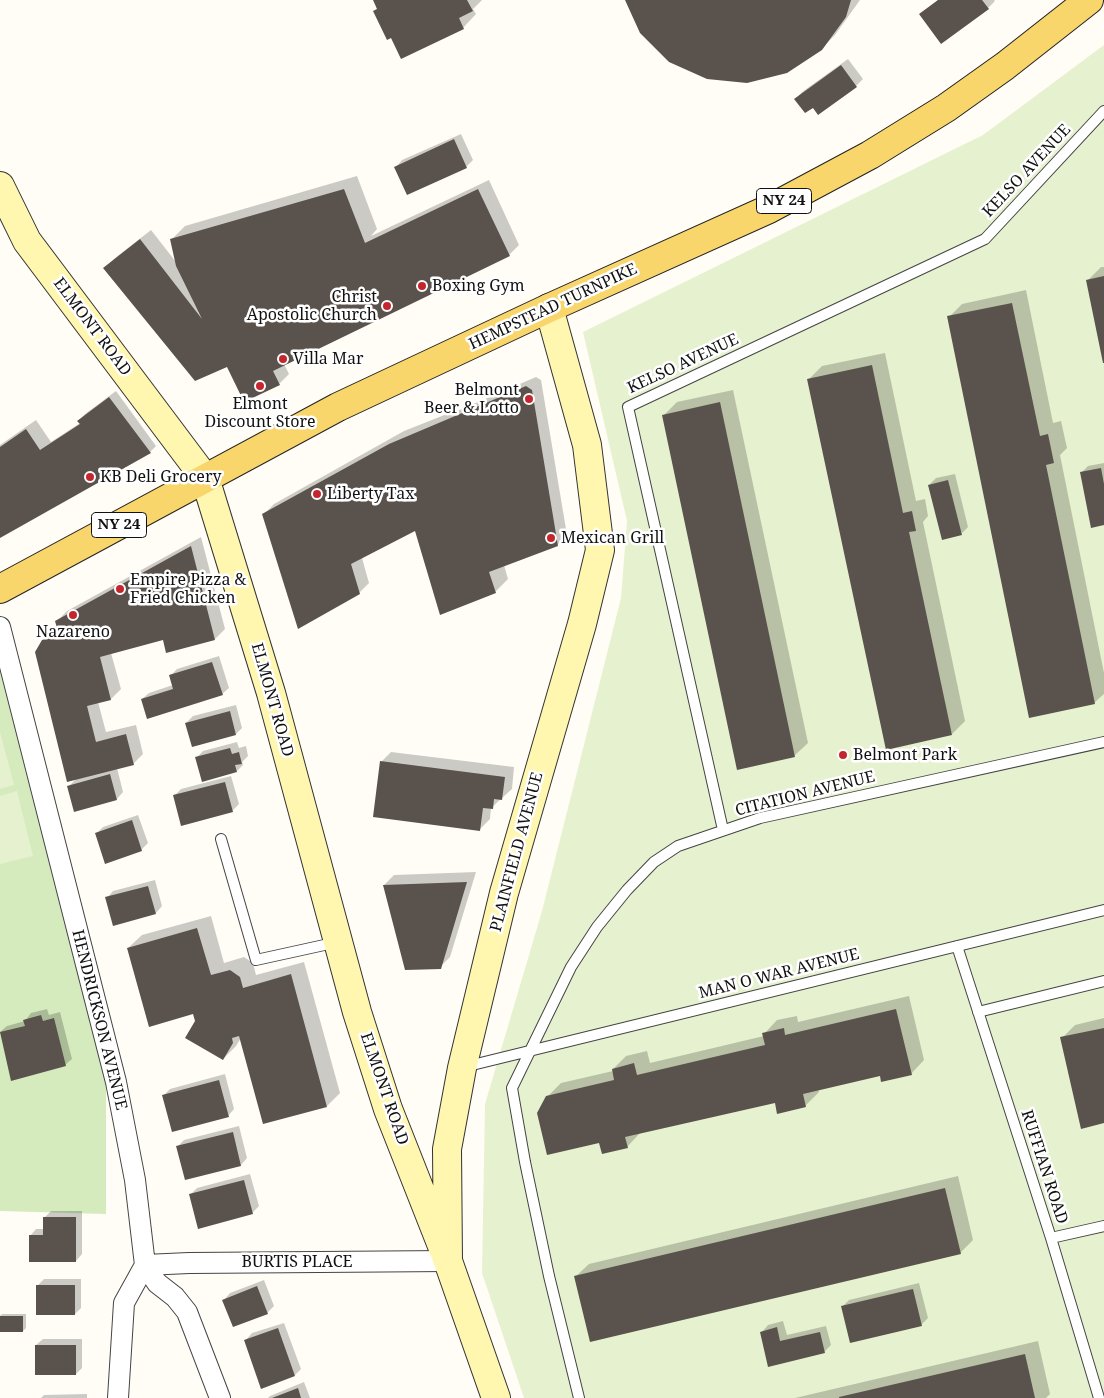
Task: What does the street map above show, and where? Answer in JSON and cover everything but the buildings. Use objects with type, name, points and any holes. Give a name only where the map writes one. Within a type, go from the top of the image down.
[{"type":"main road","name":"HEMPSTEAD TURNPIKE","points":[[0,589],[338,407],[548,308],[769,209],[870,155],[953,103],[1005,66],[1089,0]]},
{"type":"main road","name":"ELMONT ROAD","points":[[0,186],[27,241],[206,478],[271,693],[358,1012],[388,1109],[448,1261]]},
{"type":"main road","name":"PLAINFIELD AVENUE","points":[[496,1398],[448,1261],[447,1150],[462,1068],[504,893],[582,624],[600,550],[587,445],[548,308]]},
{"type":"street","name":"HENDRICKSON AVENUE","points":[[0,627],[116,1082],[135,1180],[145,1265],[157,1283],[175,1296],[188,1312],[220,1398]]},
{"type":"street","name":"BURTIS PLACE","points":[[145,1265],[448,1261]]},
{"type":"street","points":[[118,1398],[124,1303],[145,1265]]},
{"type":"lane","name":"KELSO AVENUE","points":[[723,830],[628,407],[985,239],[1104,110]]},
{"type":"lane","name":"CITATION AVENUE","points":[[579,1398],[547,1266],[525,1162],[512,1088],[571,967],[597,927],[627,890],[654,862],[678,846],[760,818],[1104,742]]},
{"type":"lane","points":[[221,839],[256,960],[338,941]]},
{"type":"lane","name":"MAN O WAR AVENUE","points":[[462,1068],[1104,910]]},
{"type":"lane","name":"RUFFIAN ROAD","points":[[957,946],[1051,1238],[1099,1398]]},
{"type":"lane","points":[[978,1012],[1104,981]]},
{"type":"lane","points":[[1051,1238],[1104,1226]]},
{"type":"green space","name":"Belmont Park","points":[[1104,45],[1104,1398],[524,1398],[482,1273],[485,1104],[542,911],[621,598],[627,521],[583,332],[983,135]]},
{"type":"green space","points":[[0,651],[106,1065],[106,1214],[0,1211]]},
{"type":"green space","points":[[0,732],[14,785],[0,789]]},
{"type":"green space","points":[[17,791],[33,856],[0,864],[0,796]]},
{"type":"place","name":"Boxing Gym","points":[[422,286]]},
{"type":"place","name":"Christ Apostolic Church","points":[[387,306]]},
{"type":"place","name":"Villa Mar","points":[[283,359]]},
{"type":"place","name":"Elmont Discount Store","points":[[260,386]]},
{"type":"place","name":"Belmont Beer & Lotto","points":[[529,399]]},
{"type":"place","name":"KB Deli Grocery","points":[[90,477]]},
{"type":"place","name":"Liberty Tax","points":[[317,494]]},
{"type":"place","name":"Mexican Grill","points":[[551,538]]},
{"type":"place","name":"Empire Pizza & Fried Chicken","points":[[120,589]]},
{"type":"place","name":"Nazareno","points":[[73,615]]},
{"type":"place","name":"Belmont Park","points":[[843,755]]}]
